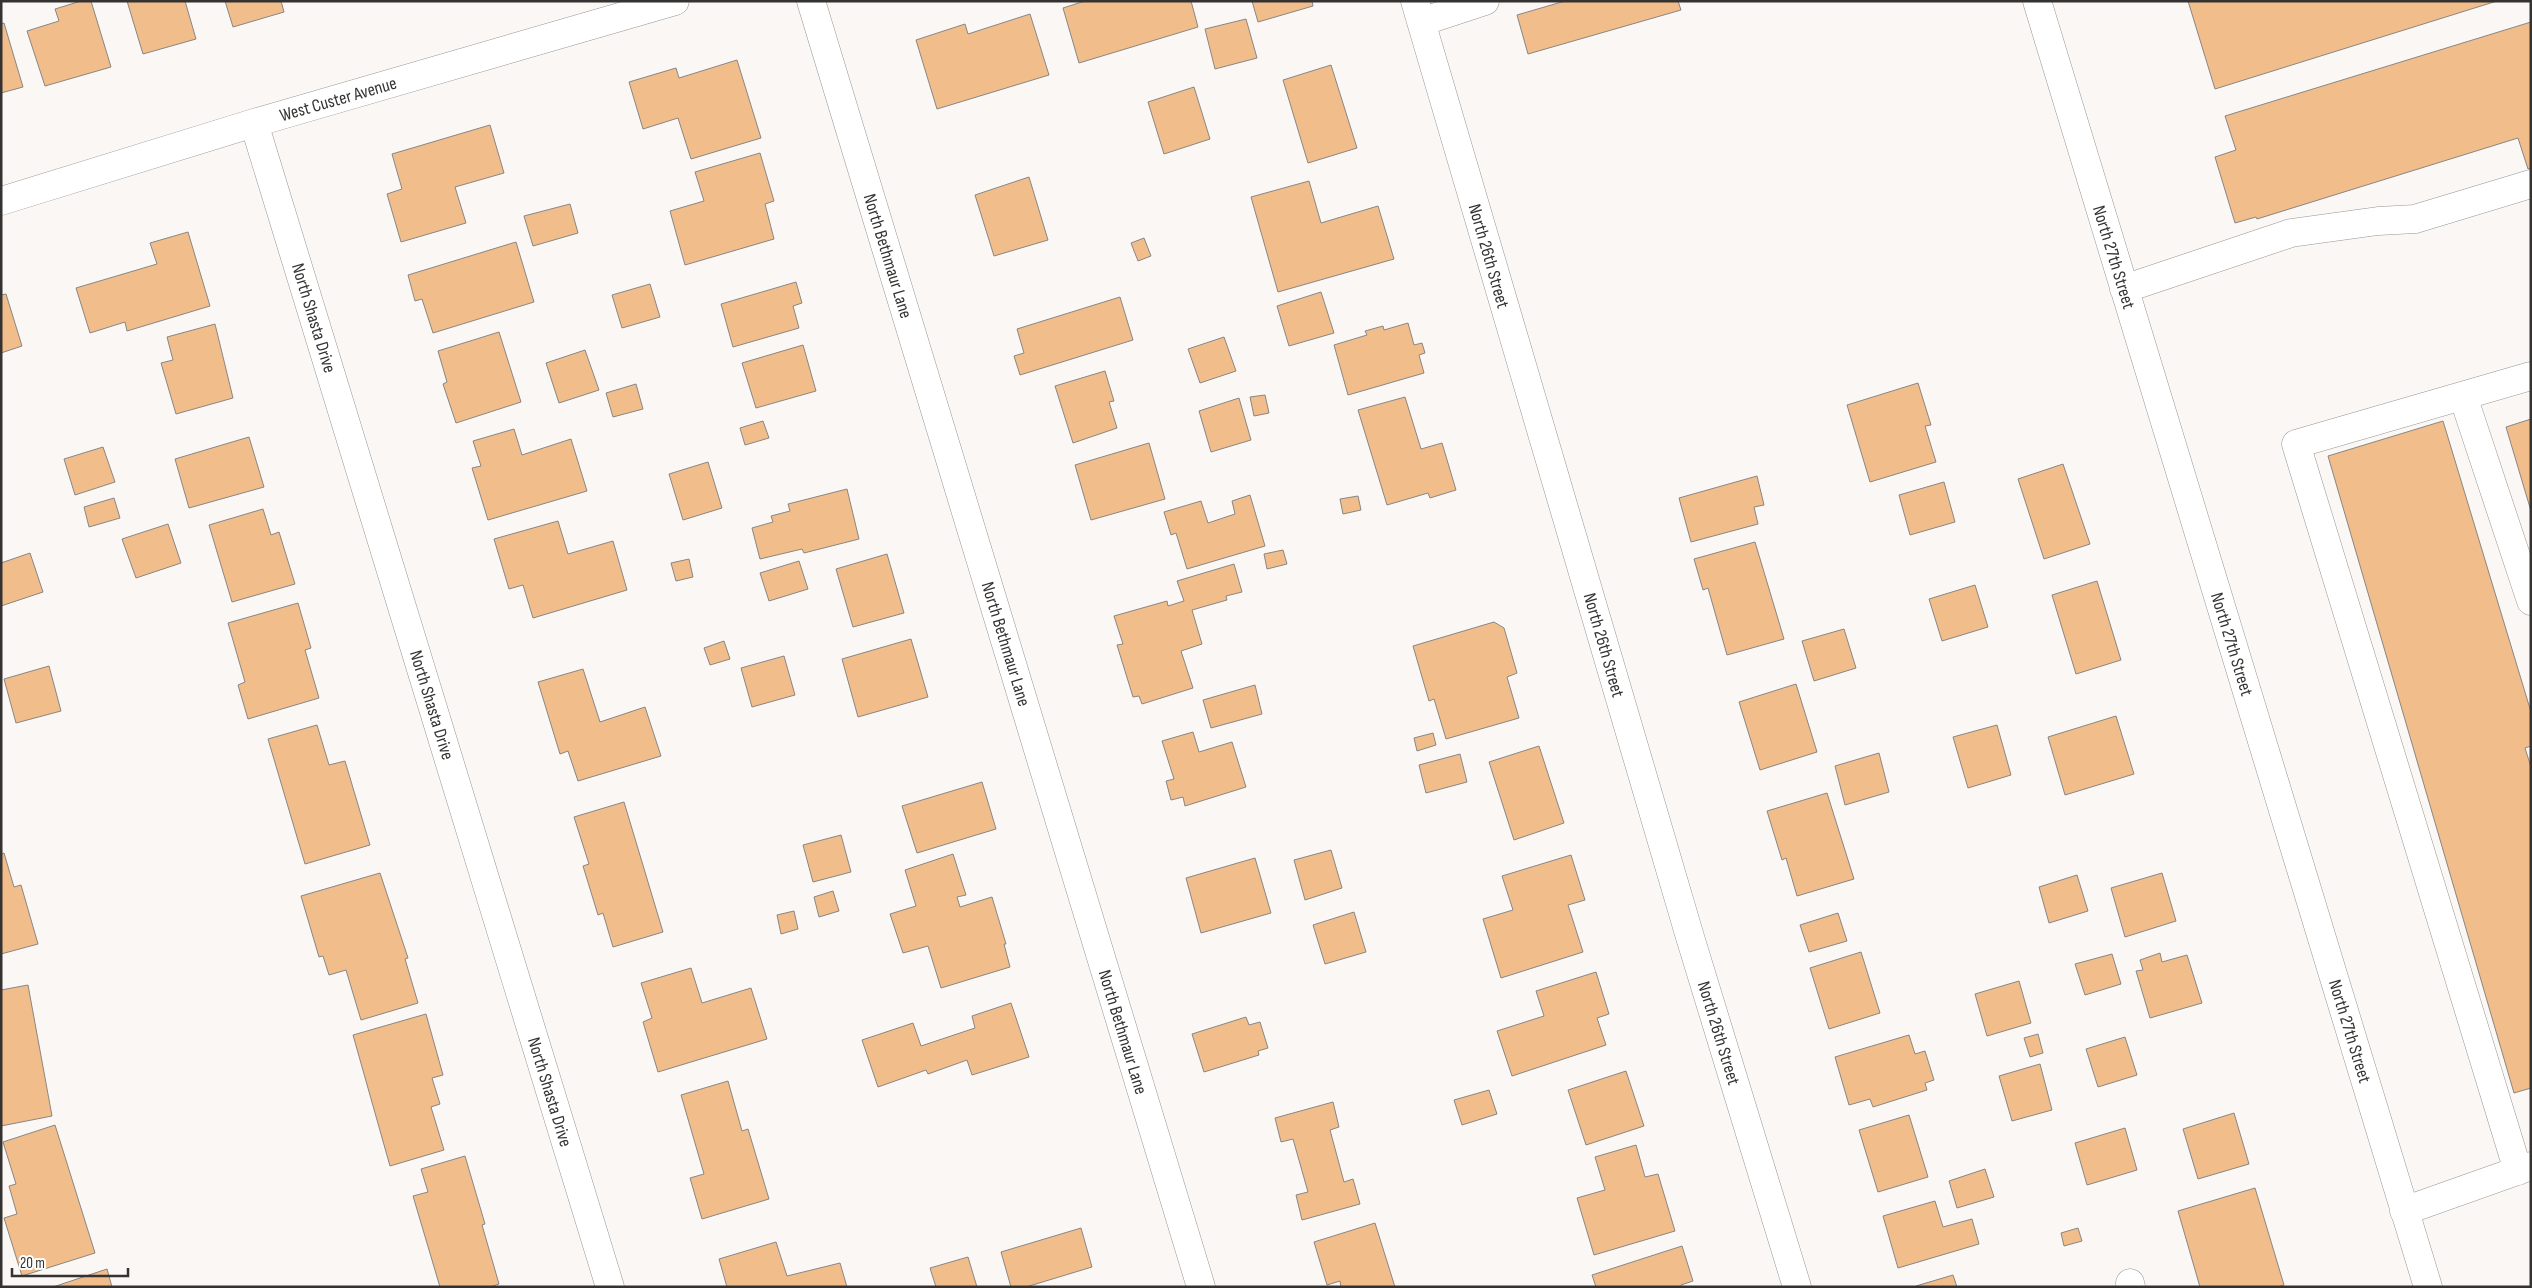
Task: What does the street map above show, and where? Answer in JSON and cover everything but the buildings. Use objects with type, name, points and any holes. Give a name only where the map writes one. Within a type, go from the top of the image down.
[{"type":"street","name":"West Custer Avenue","points":[[1,201],[254,123],[676,1]]},
{"type":"street","name":"North Bethmaur Lane","points":[[811,1],[1201,1287]]},
{"type":"street","points":[[1418,12],[1485,1]]},
{"type":"street","name":"North 27th Street","points":[[2036,1],[2428,1287]]},
{"type":"street","name":"North 26th Street","points":[[1418,12],[1690,937],[1797,1287]]},
{"type":"street","name":"North Shasta Drive","points":[[254,123],[610,1287]]},
{"type":"street","points":[[2124,289],[2291,233],[2378,221],[2416,220],[2531,184]]},
{"type":"street","points":[[2404,1211],[2524,1168],[2296,444],[2531,376]]},
{"type":"street","points":[[2463,396],[2531,601]]}]
